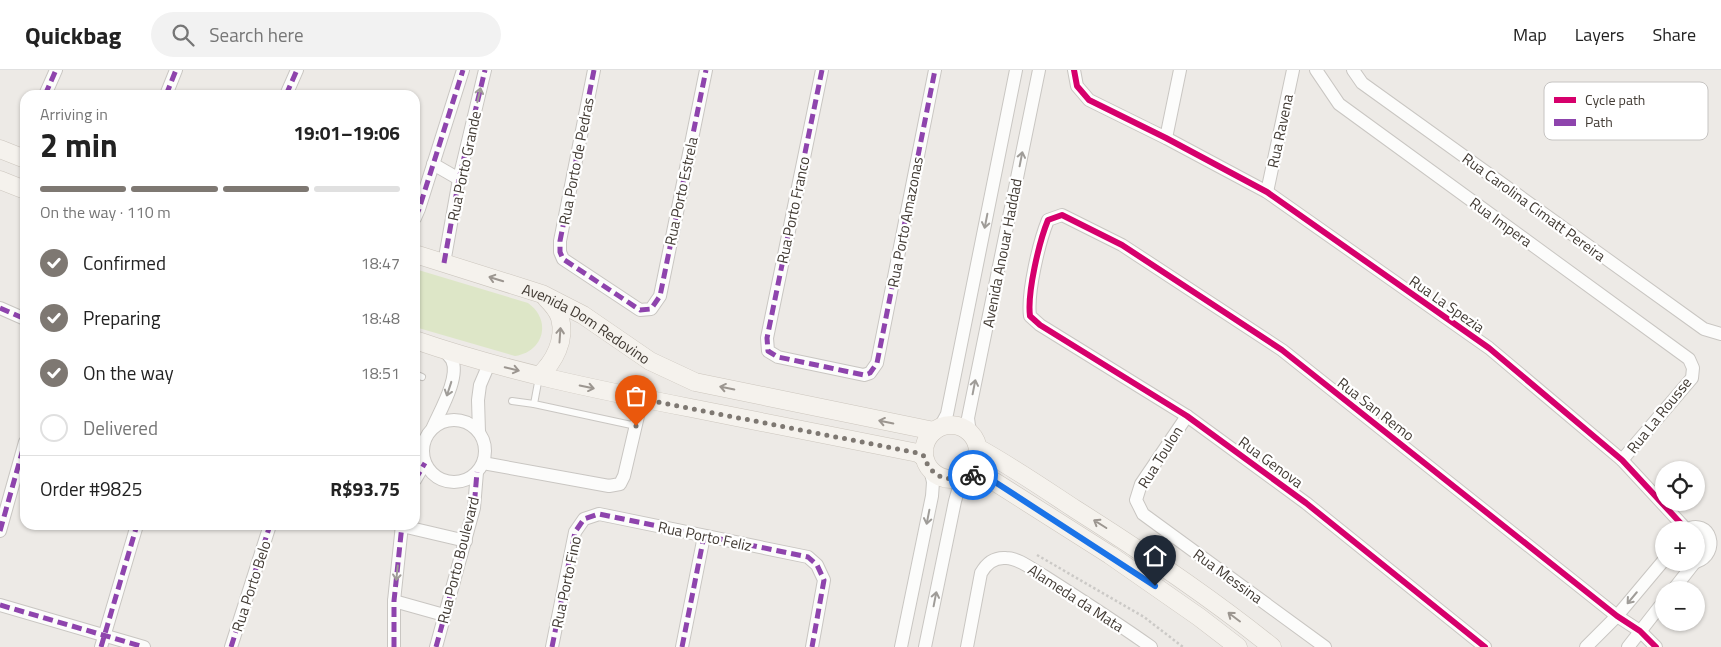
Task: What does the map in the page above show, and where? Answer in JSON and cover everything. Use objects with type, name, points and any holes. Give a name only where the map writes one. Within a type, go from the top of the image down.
[{"type":"street","points":[[47,90],[56,70]]},
{"type":"street","points":[[168,90],[176,70]]},
{"type":"street","points":[[288,90],[297,70]]},
{"type":"street","name":"Rua Porto Grande","points":[[420,203],[463,70]]},
{"type":"street","name":"Rua Porto Grande","points":[[444,263],[459,179],[485,70]]},
{"type":"street","name":"Rua Porto de Pedras","points":[[594,70],[560,241],[560,252],[563,259],[640,310],[651,309]]},
{"type":"street","name":"Rua Porto Estrela","points":[[651,309],[660,296],[706,70]]},
{"type":"street","name":"Rua Porto Franco","points":[[822,70],[767,338],[768,351],[778,357],[864,375],[870,373]]},
{"type":"street","name":"Rua Porto Amazonas","points":[[870,373],[877,363],[935,70]]},
{"type":"street","name":"Avenida Anouar Haddad","points":[[937,429],[947,414],[1016,70]]},
{"type":"street","name":"Avenida Anouar Haddad","points":[[975,441],[968,426],[968,418],[1039,70]]},
{"type":"street","name":"Rua La Spezia","points":[[1074,70],[1077,86],[1089,100],[1166,138],[1267,192],[1489,348],[1622,460],[1678,521]]},
{"type":"street","points":[[1166,138],[1180,70]]},
{"type":"street","name":"Rua Ravena","points":[[1267,192],[1293,70]]},
{"type":"street","name":"Rua Impera","points":[[1316,70],[1339,104],[1689,359],[1693,368]]},
{"type":"street","name":"Rua Carolina Cimatt Pereira","points":[[1353,70],[1362,83],[1696,324],[1704,329],[1721,334]]},
{"type":"street","points":[[0,149],[20,157]]},
{"type":"street","points":[[433,164],[459,179]]},
{"type":"street","points":[[0,180],[20,188]]},
{"type":"street","name":"Rua Genova","points":[[1062,215],[1048,220],[1043,232],[1028,303],[1030,316],[1040,325],[1187,416],[1306,503],[1485,647]]},
{"type":"street","name":"Rua San Remo","points":[[1062,215],[1122,245],[1282,350],[1617,616],[1640,631],[1656,647]]},
{"type":"street","name":"Avenida Dom Redovino","points":[[420,256],[542,294],[583,315],[650,360],[695,382],[937,429],[946,425],[960,426],[975,441],[1006,464],[1167,568],[1272,647]]},
{"type":"street","points":[[539,376],[549,367],[559,348],[561,332],[560,317],[542,294]]},
{"type":"street","points":[[0,308],[20,317]]},
{"type":"street","points":[[420,342],[489,364],[642,399],[918,453],[935,474],[948,479],[965,475],[995,482],[1110,555],[1192,612],[1238,647]]},
{"type":"street","points":[[420,441],[433,427],[449,392],[453,376],[453,362],[445,351]]},
{"type":"street","points":[[479,432],[478,400],[480,385],[489,364]]},
{"type":"street","name":"Rua La Rousse","points":[[1622,460],[1692,378],[1693,368]]},
{"type":"street","points":[[480,467],[609,486],[620,484],[624,476],[642,399]]},
{"type":"street","name":"Rua Toulon","points":[[1136,500],[1141,484],[1187,416]]},
{"type":"street","points":[[420,446],[425,463],[438,478],[447,481],[463,480],[480,467],[485,452],[484,441],[479,432],[471,425],[461,420],[451,420],[433,427]]},
{"type":"street","points":[[901,647],[932,496],[933,482],[927,463],[925,442],[937,429]]},
{"type":"street","points":[[925,647],[955,501],[965,475],[976,462],[975,441]]},
{"type":"street","points":[[0,531],[20,460]]},
{"type":"street","points":[[420,472],[425,463]]},
{"type":"street","name":"Rua Porto Boulevard","points":[[436,647],[466,541],[474,508],[480,467]]},
{"type":"street","name":"Rua Messina","points":[[1136,500],[1143,514],[1325,647]]},
{"type":"street","name":"Rua Porto Feliz","points":[[584,519],[600,514],[808,557],[817,564],[824,580],[812,647]]},
{"type":"street","name":"Rua Porto Fino","points":[[552,647],[575,532],[584,519]]},
{"type":"street","points":[[103,641],[135,530]]},
{"type":"street","name":"Rua Porto Belo","points":[[232,647],[268,530]]},
{"type":"street","points":[[394,647],[394,601],[402,530]]},
{"type":"street","points":[[419,530],[466,541]]},
{"type":"street","points":[[1705,530],[1711,535],[1713,544],[1713,555],[1705,559]]},
{"type":"street","points":[[682,647],[704,536]]},
{"type":"street","name":"Alameda da Mata","points":[[966,647],[981,573],[988,564],[998,558],[1011,558],[1025,565],[1151,647]]},
{"type":"street","points":[[1586,647],[1617,616],[1655,571]]},
{"type":"street","points":[[1680,581],[1689,571]]},
{"type":"street","points":[[394,601],[444,615]]},
{"type":"street","points":[[0,605],[103,641],[144,647]]},
{"type":"street","points":[[1628,647],[1655,612]]},
{"type":"lane","points":[[534,404],[539,376]]},
{"type":"lane","points":[[512,401],[636,426]]},
{"type":"green space","points":[[420,271],[528,303],[536,310],[542,326],[538,342],[525,353],[515,356],[420,328]]},
{"type":"marked path","points":[[47,90],[56,70]]},
{"type":"marked path","points":[[168,90],[176,70]]},
{"type":"marked path","points":[[288,90],[297,70]]},
{"type":"marked path","points":[[420,206],[463,70]]},
{"type":"marked path","points":[[444,263],[459,179],[485,70]]},
{"type":"marked path","points":[[594,70],[560,241],[560,252],[563,259],[640,310],[651,309],[660,296],[706,70]]},
{"type":"marked path","points":[[822,70],[767,338],[768,351],[778,357],[864,375],[870,373],[877,363],[935,70]]},
{"type":"marked path","points":[[0,308],[20,317]]},
{"type":"marked path","points":[[0,531],[20,460]]},
{"type":"marked path","points":[[420,472],[425,463]]},
{"type":"marked path","points":[[436,647],[474,508],[477,472]]},
{"type":"marked path","points":[[552,647],[575,532],[584,519],[599,514],[808,557],[817,565],[824,580],[812,647]]},
{"type":"marked path","points":[[101,647],[136,530]]},
{"type":"marked path","points":[[231,647],[268,530]]},
{"type":"marked path","points":[[394,647],[394,601],[401,530]]},
{"type":"marked path","points":[[682,647],[704,536]]},
{"type":"marked path","points":[[0,605],[144,647]]},
{"type":"cycle path","points":[[1074,70],[1077,86],[1089,100],[1166,138],[1267,192],[1489,348],[1622,460],[1679,521]]},
{"type":"cycle path","points":[[1485,647],[1306,503],[1187,416],[1040,325],[1030,316],[1030,294],[1034,268],[1048,220],[1062,215],[1122,245],[1282,350],[1617,616],[1640,631],[1656,647]]},
{"type":"way so far","points":[[636,426],[642,399],[918,453],[924,456],[930,469],[941,478],[955,479],[968,473],[973,475]]},
{"type":"route","points":[[973,475],[995,482],[1155,586]]}]
